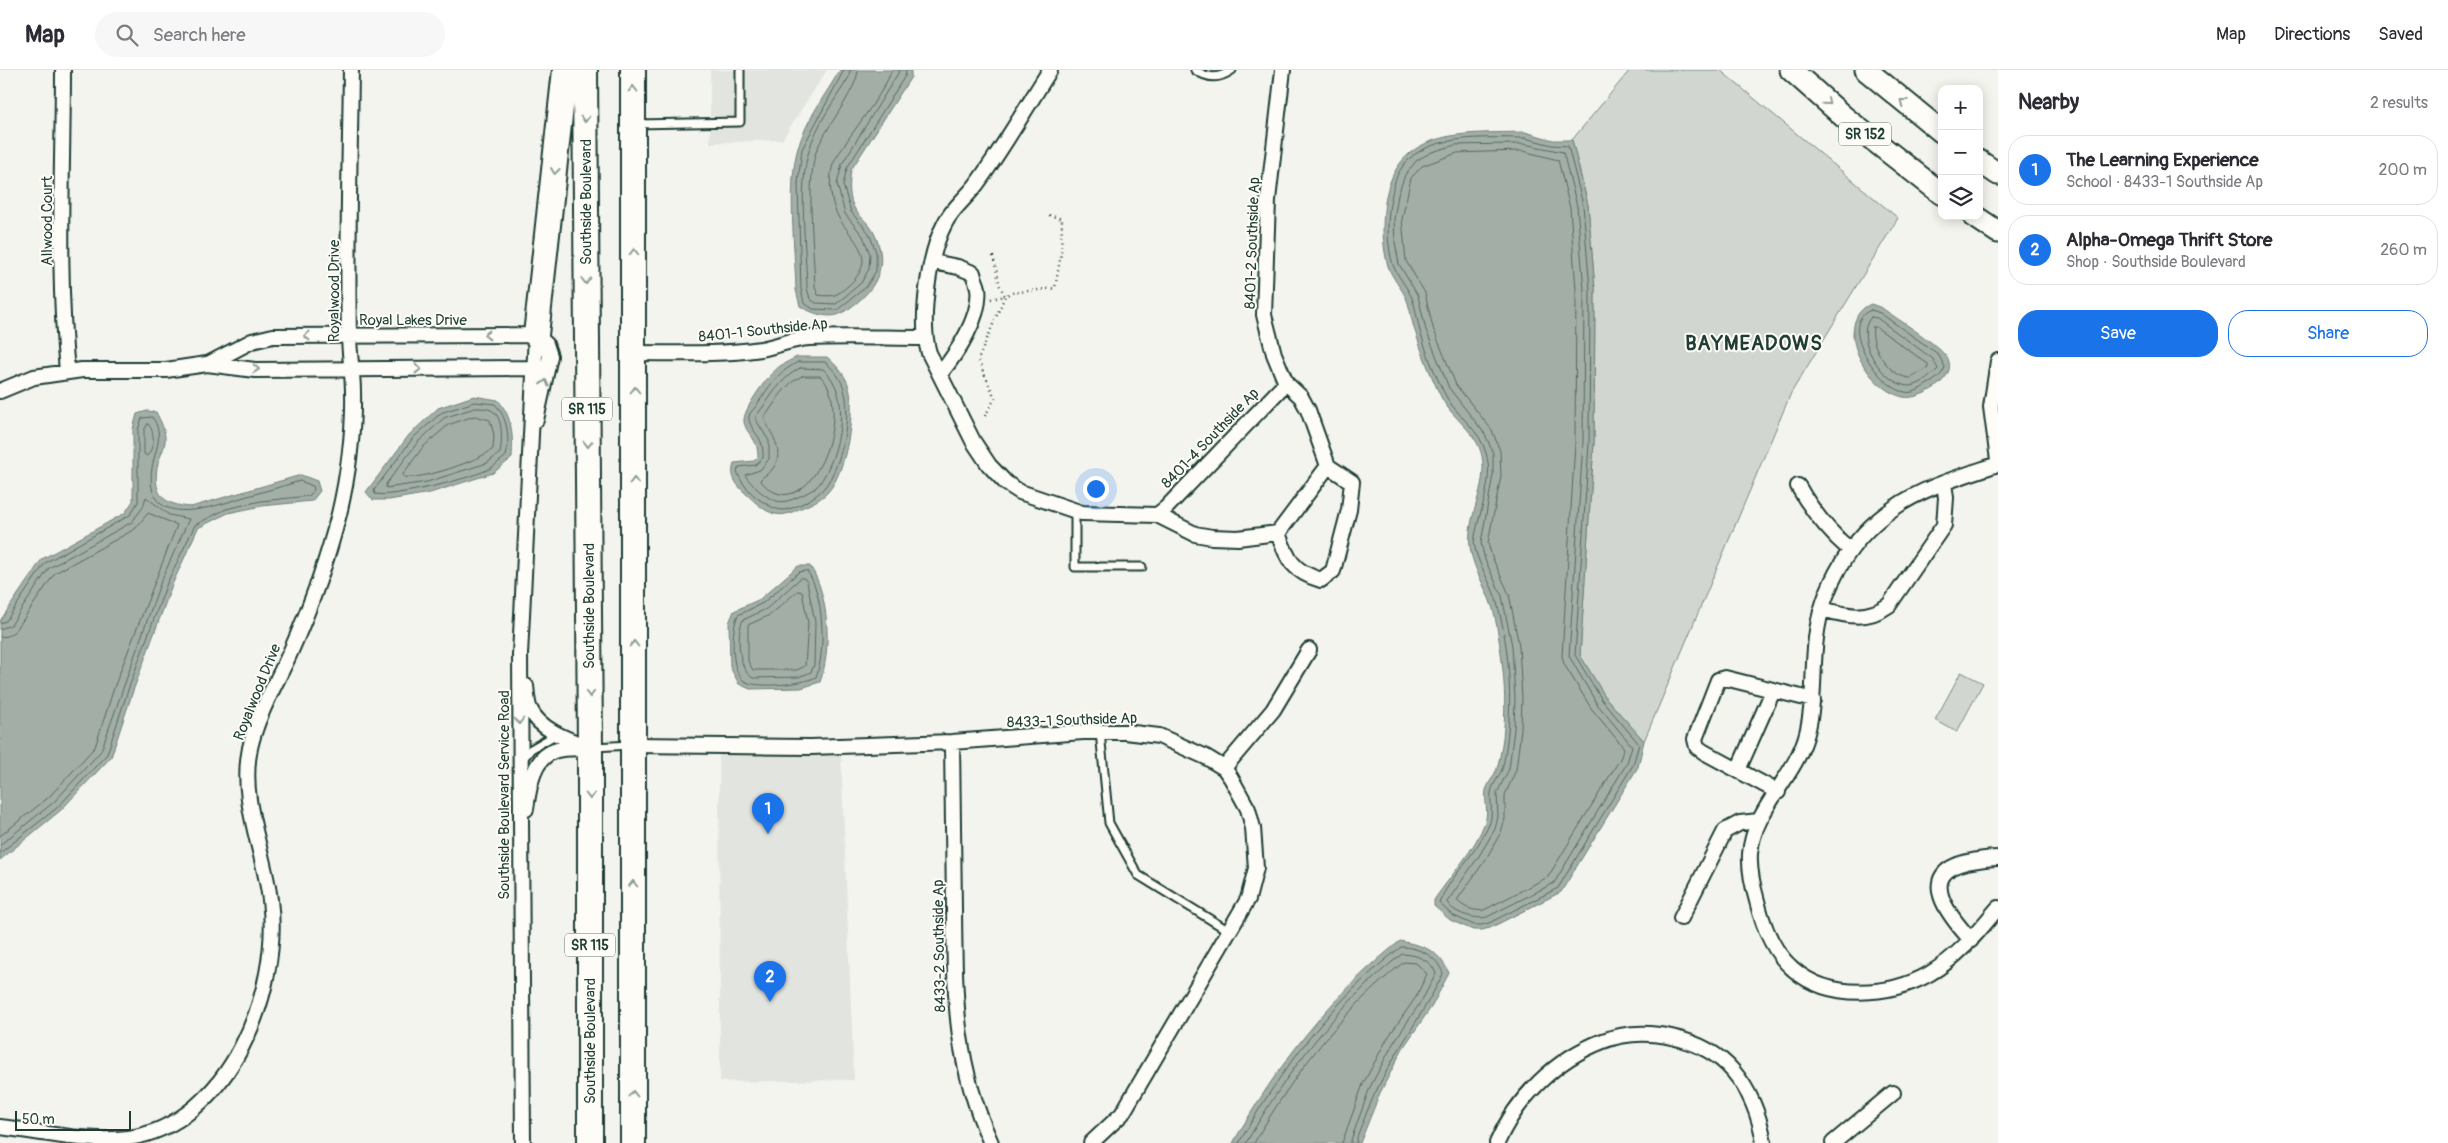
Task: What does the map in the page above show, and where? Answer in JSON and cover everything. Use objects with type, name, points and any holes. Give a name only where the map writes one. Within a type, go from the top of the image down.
[{"type":"highway","points":[[536,335],[565,70]]},
{"type":"highway","name":"Southside Boulevard","points":[[585,70],[590,748],[590,1143]]},
{"type":"highway","name":"SR 115","points":[[633,70],[635,353],[633,1143]]},
{"type":"main road","name":"SR 152","points":[[1791,70],[1844,117],[1938,191]]},
{"type":"main road","points":[[1866,70],[1940,130]]},
{"type":"main road","points":[[1983,164],[1998,174]]},
{"type":"main road","points":[[1980,220],[1998,232]]},
{"type":"street","name":"Allwood Court","points":[[63,70],[64,343],[67,371]]},
{"type":"street","name":"Royalwood Drive","points":[[0,1127],[105,1140],[131,1138],[150,1132],[188,1114],[202,1102],[226,1074],[242,1043],[262,996],[269,962],[272,931],[270,900],[248,793],[250,750],[259,720],[291,651],[324,570],[339,514],[348,462],[353,394],[349,336],[351,70]]},
{"type":"street","points":[[1050,70],[976,185],[946,222],[938,238],[928,287],[924,338],[929,353],[973,441],[989,465],[1006,483],[1020,492],[1075,511],[1102,514],[1157,514],[1195,534],[1238,538],[1278,533],[1328,466],[1352,482],[1349,510],[1333,571],[1321,580],[1302,572],[1292,565],[1278,533]]},
{"type":"street","name":"8401-2 Southside Ap","points":[[1283,70],[1268,200],[1264,315],[1274,354],[1286,383],[1301,397],[1308,410],[1328,466]]},
{"type":"street","points":[[934,262],[958,267],[973,273],[978,288],[978,301],[959,350],[940,374]]},
{"type":"street","name":"Royal Lakes Drive","points":[[207,364],[252,341],[273,336],[536,335]]},
{"type":"street","name":"Southside Boulevard Service Road","points":[[523,1143],[519,764],[520,655],[532,368],[536,335]]},
{"type":"street","name":"Southside Boulevard Service Road","points":[[529,447],[549,370],[550,356],[546,344],[536,335]]},
{"type":"street","name":"8401-1 Southside Ap","points":[[635,353],[722,352],[762,348],[787,341],[810,338],[924,338]]},
{"type":"street","points":[[1998,361],[1991,407],[1998,462],[1944,483],[1894,507],[1869,528],[1850,550],[1831,582],[1815,640],[1813,700],[1804,746],[1759,821],[1750,854],[1753,888],[1758,908],[1780,956],[1794,970],[1807,979],[1839,990],[1857,992],[1883,990],[1908,983],[1928,974],[1947,962],[1971,940],[1998,908]]},
{"type":"street","name":"Royal Lakes Drive","points":[[0,391],[34,377],[67,371],[166,370],[207,364],[255,370],[532,368]]},
{"type":"street","name":"8401-4 Southside Ap","points":[[1157,514],[1166,508],[1286,383]]},
{"type":"street","points":[[1822,610],[1862,617],[1878,613],[1889,605],[1944,525],[1946,505],[1944,483]]},
{"type":"street","points":[[1798,486],[1817,516],[1832,534],[1850,550]]},
{"type":"street","points":[[1091,1143],[1122,1114],[1248,899],[1256,868],[1253,828],[1248,810],[1224,768],[1273,710],[1309,650]]},
{"type":"street","points":[[520,655],[530,709],[537,720],[558,734],[590,748]]},
{"type":"street","points":[[1778,792],[1697,747],[1695,739],[1718,680],[1725,678],[1813,700]]},
{"type":"street","points":[[1738,770],[1773,691]]},
{"type":"street","name":"8433-1 Southside Ap","points":[[634,745],[811,747],[952,742],[1100,732],[1144,733],[1175,741],[1224,768]]},
{"type":"street","name":"8433-2 Southside Ap","points":[[952,742],[954,948],[959,1039],[966,1078],[977,1112],[991,1143]]},
{"type":"street","points":[[520,839],[531,780],[539,762],[554,751],[590,748]]},
{"type":"street","points":[[1681,918],[1725,831],[1740,823],[1759,821]]},
{"type":"street","points":[[1971,940],[1944,907],[1940,894],[1940,880],[1943,874],[1954,866],[1998,858]]},
{"type":"street","points":[[1497,1143],[1514,1112],[1532,1088],[1568,1060],[1605,1040],[1642,1034],[1671,1037],[1700,1047],[1723,1062],[1733,1071],[1753,1102],[1764,1143]]},
{"type":"street","points":[[1833,1143],[1893,1093]]},
{"type":"lane","points":[[634,124],[740,122],[740,70]]},
{"type":"lane","points":[[1196,70],[1206,77],[1214,78],[1232,70]]},
{"type":"lane","points":[[1075,511],[1075,567],[1142,567]]},
{"type":"lane","points":[[1100,732],[1109,823],[1138,875],[1229,930]]},
{"type":"lane","points":[[519,764],[531,749],[558,734]]},
{"type":"lane","points":[[590,748],[634,745]]},
{"type":"path","points":[[978,301],[1005,296],[1011,293],[1055,288],[1061,254],[1062,219],[1049,215]]},
{"type":"path","points":[[985,416],[995,398],[978,360],[1005,296],[1000,286],[994,256]]},
{"type":"shaded area","points":[[710,70],[827,70],[782,140],[710,143]]},
{"type":"shaded area","points":[[1630,70],[1720,70],[1898,218],[1791,393],[1644,741],[1606,698],[1580,655],[1594,443],[1595,289],[1588,205],[1572,140]]},
{"type":"shaded area","points":[[1961,672],[1983,683],[1957,732],[1935,720]]},
{"type":"shaded area","points":[[719,752],[841,752],[854,1080],[720,1082]]},
{"type":"water","points":[[840,70],[911,70],[911,77],[851,170],[850,196],[853,206],[871,228],[881,256],[877,278],[863,297],[853,305],[842,313],[826,316],[800,306],[796,290],[792,218],[793,179],[798,148],[811,117]]},
{"type":"water","points":[[1525,132],[1553,140],[1572,140],[1588,205],[1595,289],[1594,443],[1580,655],[1606,698],[1644,741],[1638,767],[1561,892],[1490,928],[1473,930],[1450,920],[1434,906],[1434,900],[1469,852],[1481,832],[1487,814],[1486,790],[1498,765],[1504,729],[1503,672],[1495,617],[1493,608],[1474,565],[1470,547],[1471,524],[1482,479],[1482,456],[1475,440],[1442,399],[1431,375],[1406,298],[1388,266],[1383,234],[1383,218],[1392,177],[1404,159],[1419,147],[1437,139],[1458,135]]},
{"type":"water","points":[[1871,304],[1882,308],[1918,332],[1948,359],[1950,367],[1947,374],[1935,387],[1918,396],[1903,397],[1893,394],[1884,388],[1869,373],[1858,354],[1853,335],[1857,316],[1866,306]]},
{"type":"water","points":[[797,357],[827,357],[839,369],[848,384],[851,409],[850,424],[848,441],[840,471],[827,493],[818,500],[790,513],[779,515],[764,509],[738,486],[734,479],[733,468],[734,463],[754,461],[758,457],[756,445],[745,427],[744,422],[747,409],[763,384],[775,370]]},
{"type":"water","points":[[474,396],[498,400],[507,413],[511,427],[512,458],[493,473],[430,493],[389,500],[373,500],[366,492],[409,435],[438,408]]},
{"type":"water","points":[[147,411],[156,412],[164,430],[165,442],[158,465],[157,486],[163,497],[174,504],[191,507],[301,475],[317,481],[320,491],[312,501],[262,506],[228,513],[198,528],[172,585],[111,757],[61,810],[0,860],[0,621],[42,559],[125,513],[133,501],[133,429],[137,414]]},
{"type":"water","points":[[798,566],[810,566],[821,591],[825,607],[827,622],[826,654],[820,682],[801,688],[750,689],[739,684],[730,667],[729,623],[734,611],[760,599]]},
{"type":"water","points":[[1400,941],[1429,950],[1440,959],[1449,973],[1432,1006],[1403,1048],[1380,1093],[1360,1143],[1233,1143],[1268,1087],[1307,1034],[1351,985]]},
{"type":"place","name":"The Learning Experience","points":[[768,834]]},
{"type":"place","name":"Alpha-Omega Thrift Store","points":[[770,1002]]},
{"type":"district","name":"BAYMEADOWS","points":[[1754,343]]}]
